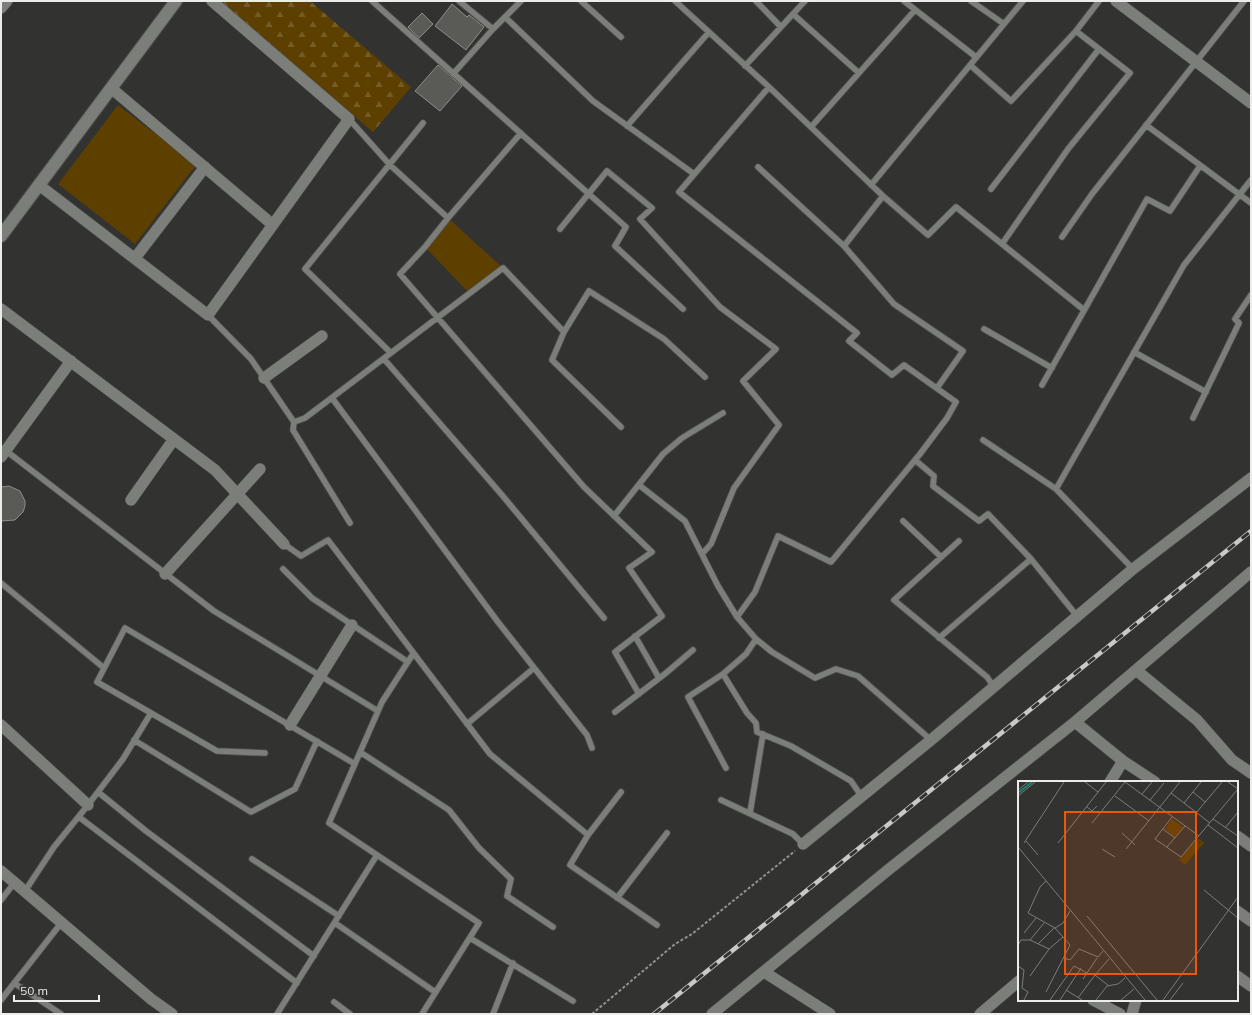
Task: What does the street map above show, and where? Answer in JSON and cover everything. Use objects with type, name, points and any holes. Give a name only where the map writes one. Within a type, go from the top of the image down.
[{"type":"street","points":[[1,8],[6,1]]},
{"type":"street","points":[[1,236],[176,1]]},
{"type":"street","points":[[39,185],[208,315],[349,119],[212,1]]},
{"type":"street","points":[[1116,1],[1251,103]]},
{"type":"street","points":[[112,88],[273,225]]},
{"type":"street","points":[[135,258],[205,167]]},
{"type":"street","points":[[1,309],[215,470],[284,544]]},
{"type":"street","points":[[264,378],[322,336]]},
{"type":"street","points":[[3,454],[71,361]]},
{"type":"street","points":[[131,500],[174,439]]},
{"type":"street","points":[[165,574],[260,469]]},
{"type":"street","points":[[803,844],[931,740],[1132,569],[1251,478]]},
{"type":"street","points":[[712,1014],[888,870],[1075,722],[1251,572]]},
{"type":"street","points":[[290,725],[352,625]]},
{"type":"street","points":[[1136,670],[1197,720],[1232,760],[1251,773]]},
{"type":"street","points":[[1075,722],[1123,761],[1153,781]]},
{"type":"street","points":[[1,725],[88,806]]},
{"type":"street","points":[[1111,781],[1123,761]]},
{"type":"street","points":[[1,871],[145,994],[172,1014]]},
{"type":"street","points":[[1238,912],[1251,921]]},
{"type":"street","points":[[764,972],[830,1014]]},
{"type":"street","points":[[1238,977],[1251,986]]},
{"type":"street","points":[[980,1014],[1018,982]]},
{"type":"street","points":[[1095,1001],[1120,1014]]},
{"type":"street","points":[[1132,1014],[1136,1001]]},
{"type":"lane","points":[[372,1],[626,227],[615,246],[683,309]]},
{"type":"lane","points":[[459,1],[493,29]]},
{"type":"lane","points":[[453,74],[493,29],[521,1]]},
{"type":"lane","points":[[581,1],[621,37]]},
{"type":"lane","points":[[675,1],[769,87],[871,185],[928,235],[956,207],[1084,310]]},
{"type":"lane","points":[[756,1],[781,27]]},
{"type":"lane","points":[[745,66],[805,1]]},
{"type":"lane","points":[[904,1],[976,57]]},
{"type":"lane","points":[[971,1],[1004,24]]},
{"type":"lane","points":[[871,185],[1023,1]]},
{"type":"lane","points":[[970,65],[1011,101],[1076,31],[1099,1]]},
{"type":"lane","points":[[1062,237],[1092,194],[1244,1]]},
{"type":"lane","points":[[811,127],[915,10]]},
{"type":"lane","points":[[793,14],[859,73]]},
{"type":"lane","points":[[505,17],[593,101],[694,174]]},
{"type":"lane","points":[[1002,244],[1068,149],[1130,73],[1076,31]]},
{"type":"lane","points":[[627,126],[709,32]]},
{"type":"lane","points":[[991,189],[1099,49]]},
{"type":"lane","points":[[737,617],[755,592],[778,536],[831,562],[915,460],[947,418],[956,402],[904,365],[892,375],[849,342],[857,333],[679,192],[769,87]]},
{"type":"lane","points":[[349,119],[390,165],[448,218]]},
{"type":"lane","points":[[391,353],[305,269],[424,123]]},
{"type":"lane","points":[[1146,125],[1251,203]]},
{"type":"lane","points":[[520,133],[425,247],[400,274],[584,487],[652,552],[629,568],[662,616],[615,652],[639,694]]},
{"type":"lane","points":[[1042,385],[1147,199],[1170,211],[1200,166]]},
{"type":"lane","points":[[758,167],[844,246],[894,304],[963,351],[937,388]]},
{"type":"lane","points":[[560,230],[607,171],[652,208],[640,219],[720,307],[776,349],[743,381],[779,425],[734,488],[711,544],[702,554]]},
{"type":"lane","points":[[1056,489],[1184,265],[1251,180]]},
{"type":"lane","points":[[844,246],[883,196]]},
{"type":"lane","points":[[294,422],[305,418],[503,268],[564,332]]},
{"type":"lane","points":[[621,427],[552,360],[564,332],[589,291],[664,339],[705,377]]},
{"type":"lane","points":[[1193,418],[1239,323],[1235,319],[1251,295]]},
{"type":"lane","points":[[208,315],[251,359],[264,378],[294,422],[293,430],[350,523]]},
{"type":"lane","points":[[984,329],[1052,368]]},
{"type":"lane","points":[[1134,352],[1206,392]]},
{"type":"lane","points":[[384,358],[502,495],[604,618]]},
{"type":"lane","points":[[332,398],[498,622],[587,735],[592,748]]},
{"type":"lane","points":[[614,516],[663,454],[682,438],[723,413]]},
{"type":"lane","points":[[982,440],[1056,489],[1132,569]]},
{"type":"lane","points":[[3,454],[214,611],[378,711]]},
{"type":"lane","points":[[915,460],[934,476],[933,486],[979,521],[988,514],[1031,559],[1077,616]]},
{"type":"lane","points":[[639,485],[685,521],[718,586],[737,617],[756,639],[772,652],[814,678],[836,669],[858,676],[931,740]]},
{"type":"lane","points":[[903,521],[941,557]]},
{"type":"lane","points":[[284,544],[300,556],[328,540],[490,754],[588,835]]},
{"type":"lane","points":[[959,541],[894,600],[987,677],[994,687]]},
{"type":"lane","points":[[939,638],[1031,559]]},
{"type":"lane","points":[[283,569],[312,598],[408,662]]},
{"type":"lane","points":[[1,583],[104,668]]},
{"type":"lane","points":[[265,753],[217,751],[97,682],[125,628],[355,764]]},
{"type":"lane","points":[[635,636],[660,678]]},
{"type":"lane","points":[[726,768],[688,697],[723,674],[746,654],[756,639]]},
{"type":"lane","points":[[615,712],[660,678],[693,650]]},
{"type":"lane","points":[[413,654],[382,702],[329,823],[479,923],[422,1014]]},
{"type":"lane","points":[[467,724],[534,668]]},
{"type":"lane","points":[[723,674],[747,713],[756,723],[757,732],[791,746],[851,781],[862,797]]},
{"type":"lane","points":[[25,891],[54,847],[88,806],[123,759],[150,713]]},
{"type":"lane","points":[[750,813],[762,734]]},
{"type":"lane","points":[[134,740],[251,812],[295,789],[317,741]]},
{"type":"lane","points":[[360,752],[449,810],[479,848],[511,879],[507,896],[553,927]]},
{"type":"lane","points":[[98,792],[146,831],[314,956]]},
{"type":"lane","points":[[621,792],[588,835],[570,865],[657,925]]},
{"type":"lane","points":[[721,800],[793,834],[803,844]]},
{"type":"lane","points":[[79,817],[297,983]]},
{"type":"lane","points":[[617,898],[667,833]]},
{"type":"lane","points":[[278,1014],[377,855]]},
{"type":"lane","points":[[252,859],[339,916]]},
{"type":"lane","points":[[1,900],[15,882]]},
{"type":"lane","points":[[1,1000],[62,922]]},
{"type":"lane","points":[[335,923],[435,992]]},
{"type":"lane","points":[[470,938],[574,1001]]},
{"type":"lane","points":[[493,1014],[513,963]]},
{"type":"lane","points":[[14,983],[61,1014]]},
{"type":"lane","points":[[334,1002],[350,1014]]},
{"type":"path","points":[[592,1014],[675,944],[692,934],[803,844]]},
{"type":"green space","points":[[220,1],[310,1],[411,87],[373,132]]},
{"type":"green space","points":[[118,105],[196,165],[135,244],[58,184]]},
{"type":"green space","points":[[448,218],[503,268],[469,293],[425,247]]},
{"type":"building","points":[[452,4],[467,17],[469,15],[484,27],[466,50],[435,26]]},
{"type":"building","points":[[422,13],[433,24],[419,38],[408,27]]},
{"type":"building","points":[[438,65],[462,86],[440,111],[415,91]]},
{"type":"building","points":[[9,486],[20,491],[25,501],[25,506],[23,512],[15,520],[1,521],[1,487]]},
{"type":"railway","points":[[654,1014],[1251,531]]}]
